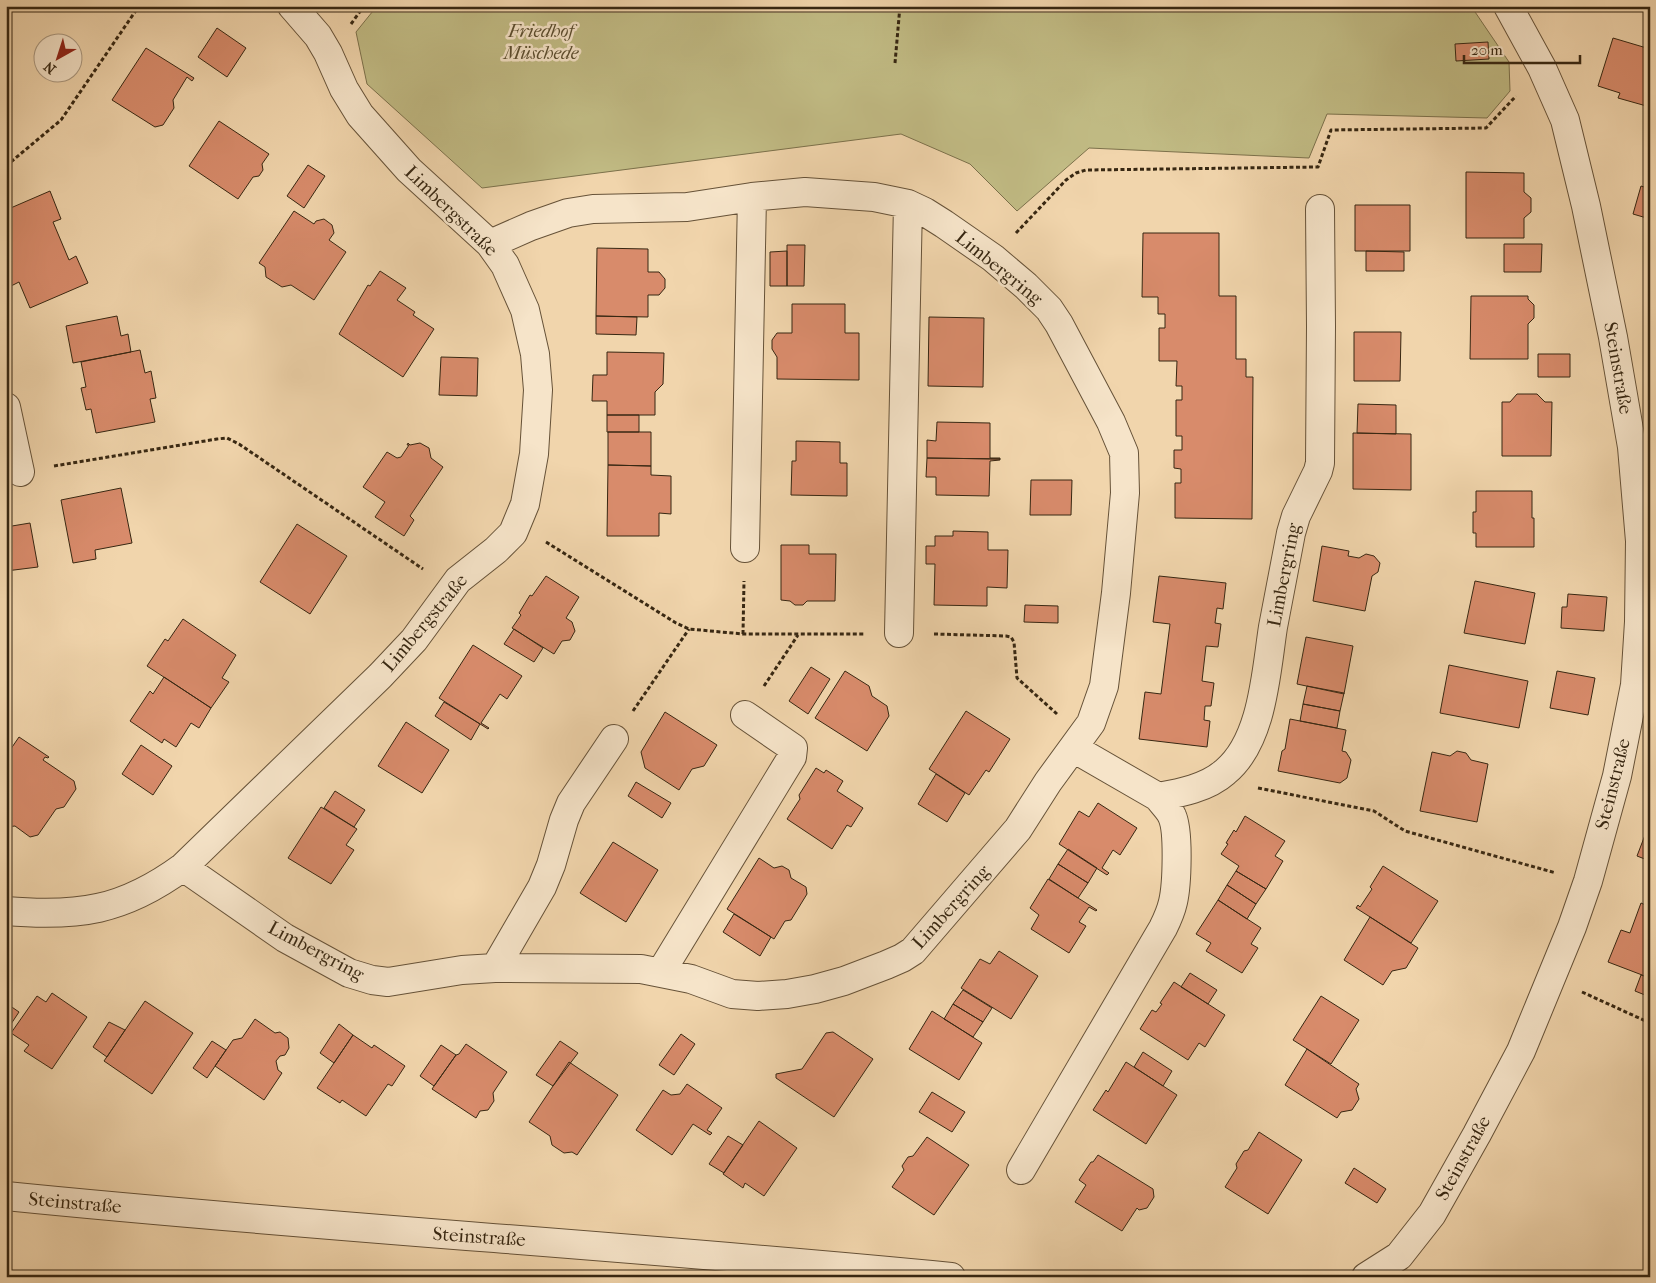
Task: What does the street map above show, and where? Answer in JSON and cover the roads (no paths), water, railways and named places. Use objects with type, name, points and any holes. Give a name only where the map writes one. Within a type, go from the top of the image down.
[{"type":"street","name":"Limbergstraße","points":[[6,911],[38,914],[76,913],[104,907],[130,899],[154,888],[182,867],[380,676],[414,640],[452,588],[467,572],[496,550],[512,533],[518,524],[525,504],[534,454],[538,390],[535,354],[525,310],[514,283],[505,265],[490,244],[409,170],[366,122],[344,88],[318,36],[292,6]]},
{"type":"street","name":"Steinstraße","points":[[1366,1277],[1399,1256],[1432,1214],[1501,1091],[1521,1050],[1552,979],[1588,881],[1617,776],[1635,685],[1639,622],[1640,540],[1632,447],[1602,279],[1565,120],[1542,68],[1508,6]]},
{"type":"street","name":"Limbergring","points":[[182,867],[285,938],[349,972],[372,980],[388,982],[462,970],[495,968],[608,967],[661,972],[732,994],[758,996],[787,994],[844,982],[902,958],[913,951],[954,902],[1006,846],[1048,782],[1091,723],[1104,686],[1117,584],[1124,493],[1124,452],[1111,422],[1054,316],[1038,297],[993,258],[938,220],[908,204],[874,197],[806,192],[752,196],[687,207],[593,209],[568,213],[531,226],[490,244]]},
{"type":"street","points":[[745,548],[752,196]]},
{"type":"street","points":[[899,633],[908,204]]},
{"type":"street","name":"Limbergring","points":[[1158,797],[1181,793],[1210,782],[1225,772],[1239,757],[1248,740],[1259,710],[1291,533],[1296,516],[1320,463],[1320,209]]},
{"type":"street","points":[[6,407],[20,472]]},
{"type":"street","points":[[661,972],[792,757],[793,748],[745,715]]},
{"type":"street","points":[[495,968],[542,887],[571,803],[614,739]]},
{"type":"street","points":[[1021,1170],[1158,936],[1169,915],[1173,901],[1176,876],[1175,829],[1172,816],[1158,797],[1078,742]]},
{"type":"street","name":"Steinstraße","points":[[6,1196],[266,1220],[778,1260],[952,1277]]},
{"type":"park label","name":"Friedhof Müschede","points":[[541,42]]}]
